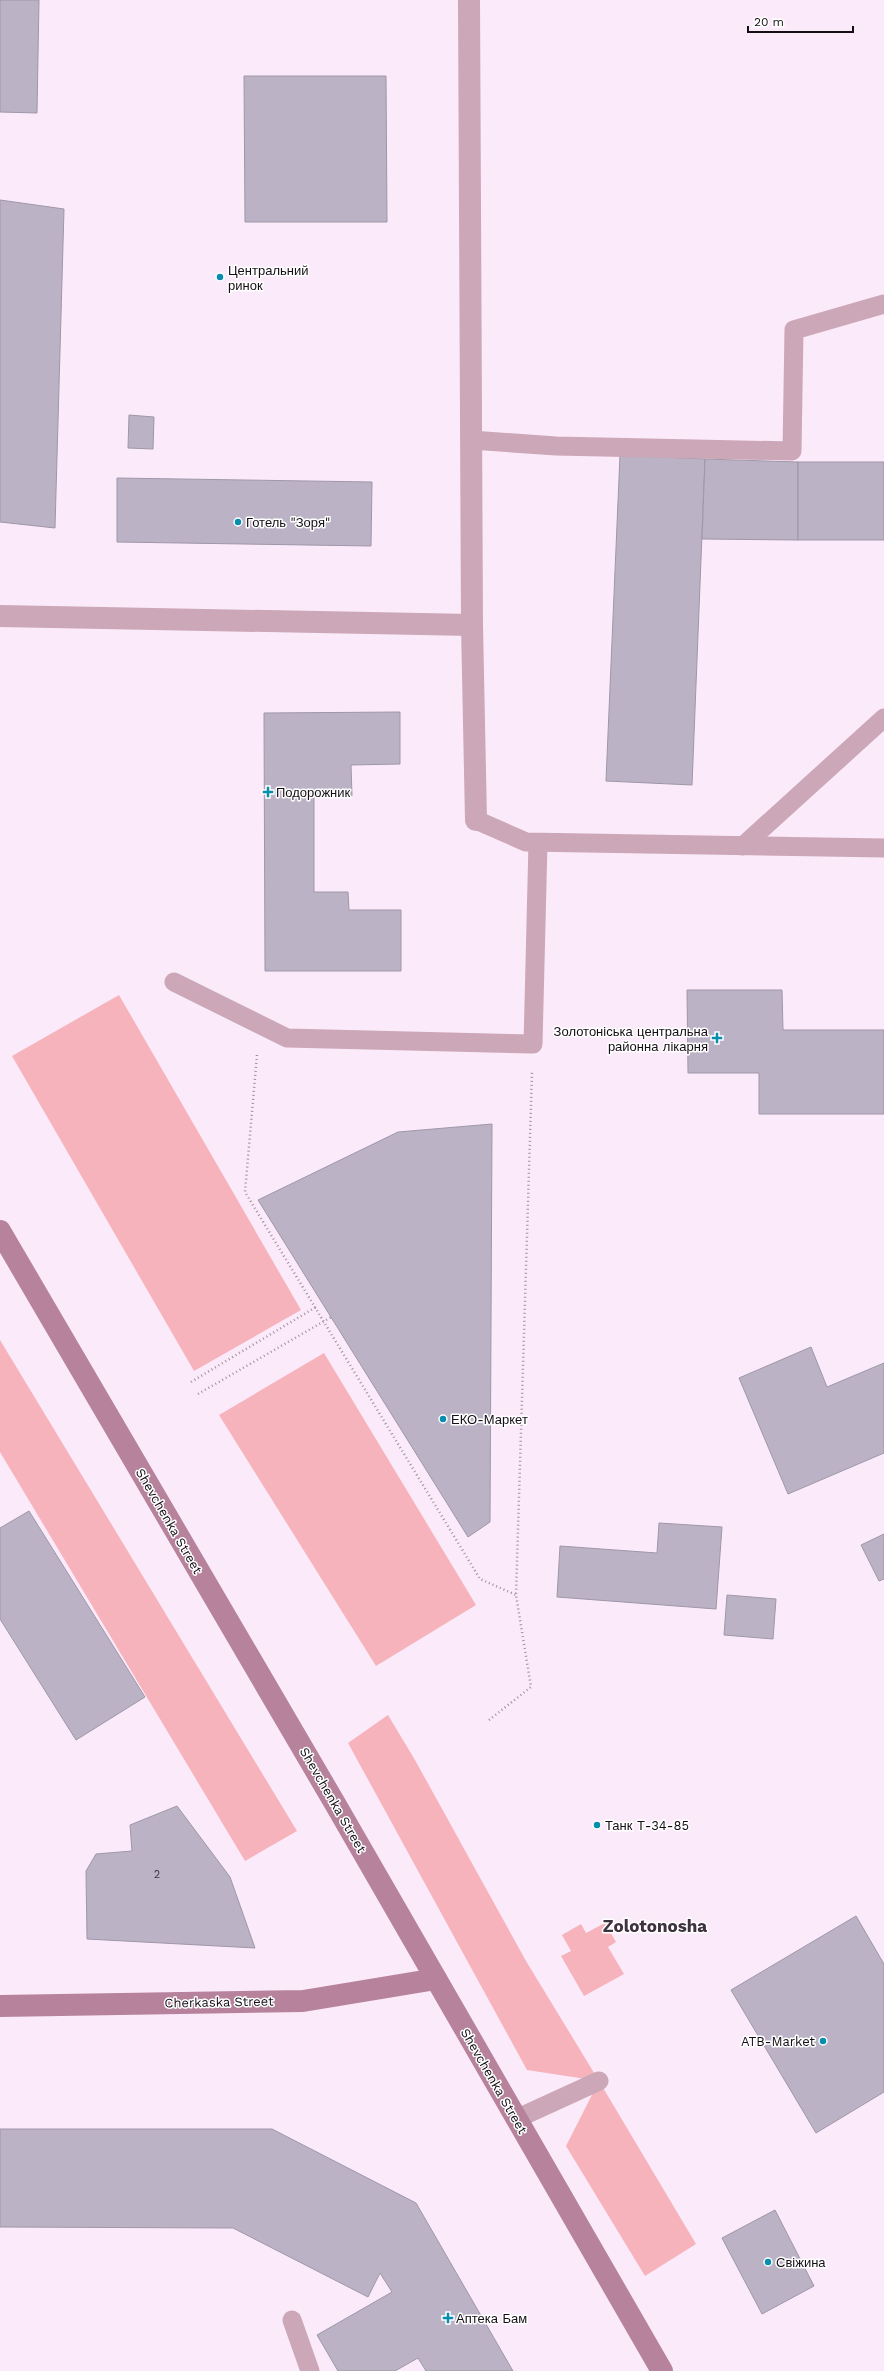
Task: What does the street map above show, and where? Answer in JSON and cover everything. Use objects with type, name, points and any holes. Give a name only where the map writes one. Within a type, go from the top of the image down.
[{"type":"main road","name":"Shevchenka Street","points":[[0,1232],[436,1979],[662,2371]]},
{"type":"main road","name":"Cherkaska Street","points":[[0,2006],[302,2001],[436,1979]]},
{"type":"street","points":[[469,0],[472,625],[476,820]]},
{"type":"street","points":[[0,616],[472,625]]},
{"type":"lane","points":[[471,440],[556,446],[792,451],[794,330],[884,304]]},
{"type":"lane","points":[[743,846],[884,718]]},
{"type":"lane","points":[[476,820],[526,842],[538,843],[884,848]]},
{"type":"lane","points":[[174,982],[287,1038],[533,1044],[538,843]]},
{"type":"lane","points":[[516,2119],[599,2081]]},
{"type":"lane","points":[[292,2320],[310,2371]]},
{"type":"path","points":[[259,1024],[245,1192],[480,1579],[516,1595]]},
{"type":"path","points":[[489,1720],[531,1687],[516,1595],[533,1044]]},
{"type":"path","points":[[191,1382],[316,1307]]},
{"type":"path","points":[[198,1394],[333,1316]]},
{"type":"shaded area","points":[[119,995],[301,1310],[194,1371],[12,1056]]},
{"type":"shaded area","points":[[0,1340],[297,1831],[245,1861],[0,1452]]},
{"type":"shaded area","points":[[324,1353],[476,1605],[376,1666],[219,1415]]},
{"type":"shaded area","points":[[388,1715],[415,1760],[526,1961],[599,2081],[527,2070],[348,1743]]},
{"type":"shaded area","points":[[605,1923],[616,1942],[608,1947],[624,1974],[584,1996],[561,1956],[571,1951],[562,1935],[581,1924],[586,1933]]},
{"type":"shaded area","points":[[599,2081],[696,2244],[645,2276],[566,2146]]},
{"type":"building","points":[[0,0],[39,0],[37,113],[0,112]]},
{"type":"building","points":[[244,76],[386,76],[387,222],[245,222]]},
{"type":"building","points":[[0,200],[64,209],[55,528],[0,522]]},
{"type":"building","points":[[129,415],[154,417],[153,449],[128,448]]},
{"type":"building","points":[[620,455],[705,459],[692,785],[606,781]]},
{"type":"building","points":[[705,459],[798,462],[798,540],[702,539]]},
{"type":"building","points":[[798,462],[884,462],[884,540],[798,540]]},
{"type":"building","points":[[117,478],[372,482],[371,546],[117,542]]},
{"type":"building","points":[[400,712],[400,764],[351,765],[352,796],[314,796],[314,892],[348,892],[349,910],[401,910],[401,971],[265,971],[264,713]]},
{"type":"building","points":[[687,990],[782,990],[783,1030],[884,1030],[884,1114],[759,1114],[759,1073],[688,1073]]},
{"type":"building","name":"ЕКО-Маркет","points":[[492,1124],[490,1522],[468,1537],[258,1200],[398,1132]]},
{"type":"building","points":[[811,1347],[827,1387],[884,1363],[884,1453],[788,1494],[739,1378]]},
{"type":"building","points":[[29,1511],[145,1697],[76,1740],[0,1619],[0,1528]]},
{"type":"building","points":[[659,1523],[722,1527],[716,1609],[557,1597],[560,1546],[657,1553]]},
{"type":"building","points":[[884,1534],[884,1579],[879,1581],[861,1545]]},
{"type":"building","points":[[727,1595],[776,1599],[773,1639],[724,1635]]},
{"type":"building","points":[[177,1806],[230,1877],[255,1948],[87,1939],[86,1871],[96,1854],[132,1851],[130,1825]]},
{"type":"building","name":"ATB-Market","points":[[856,1916],[884,1964],[884,2092],[816,2133],[731,1990]]},
{"type":"building","points":[[0,2129],[272,2129],[416,2203],[513,2371],[426,2371],[418,2358],[395,2371],[338,2371],[317,2335],[392,2292],[380,2273],[368,2297],[233,2228],[0,2227]]},
{"type":"building","name":"Свіжина","points":[[775,2210],[814,2286],[762,2314],[722,2238]]},
{"type":"place","name":"Центральний ринок","points":[[220,277]]},
{"type":"place","name":"Готель \"Зоря\"","points":[[238,522]]},
{"type":"place","name":"Подорожник","points":[[268,792]]},
{"type":"place","name":"Золотоніська центральна районна лікарня","points":[[717,1038]]},
{"type":"place","name":"ЕКО-Маркет","points":[[443,1419]]},
{"type":"place","name":"Танк Т-34-85","points":[[597,1825]]},
{"type":"place","name":"ATB-Market","points":[[823,2041]]},
{"type":"place","name":"Свіжина","points":[[768,2262]]},
{"type":"place","name":"Аптека Бам","points":[[448,2318]]},
{"type":"district","name":"Zolotonosha","points":[[655,1926]]}]
